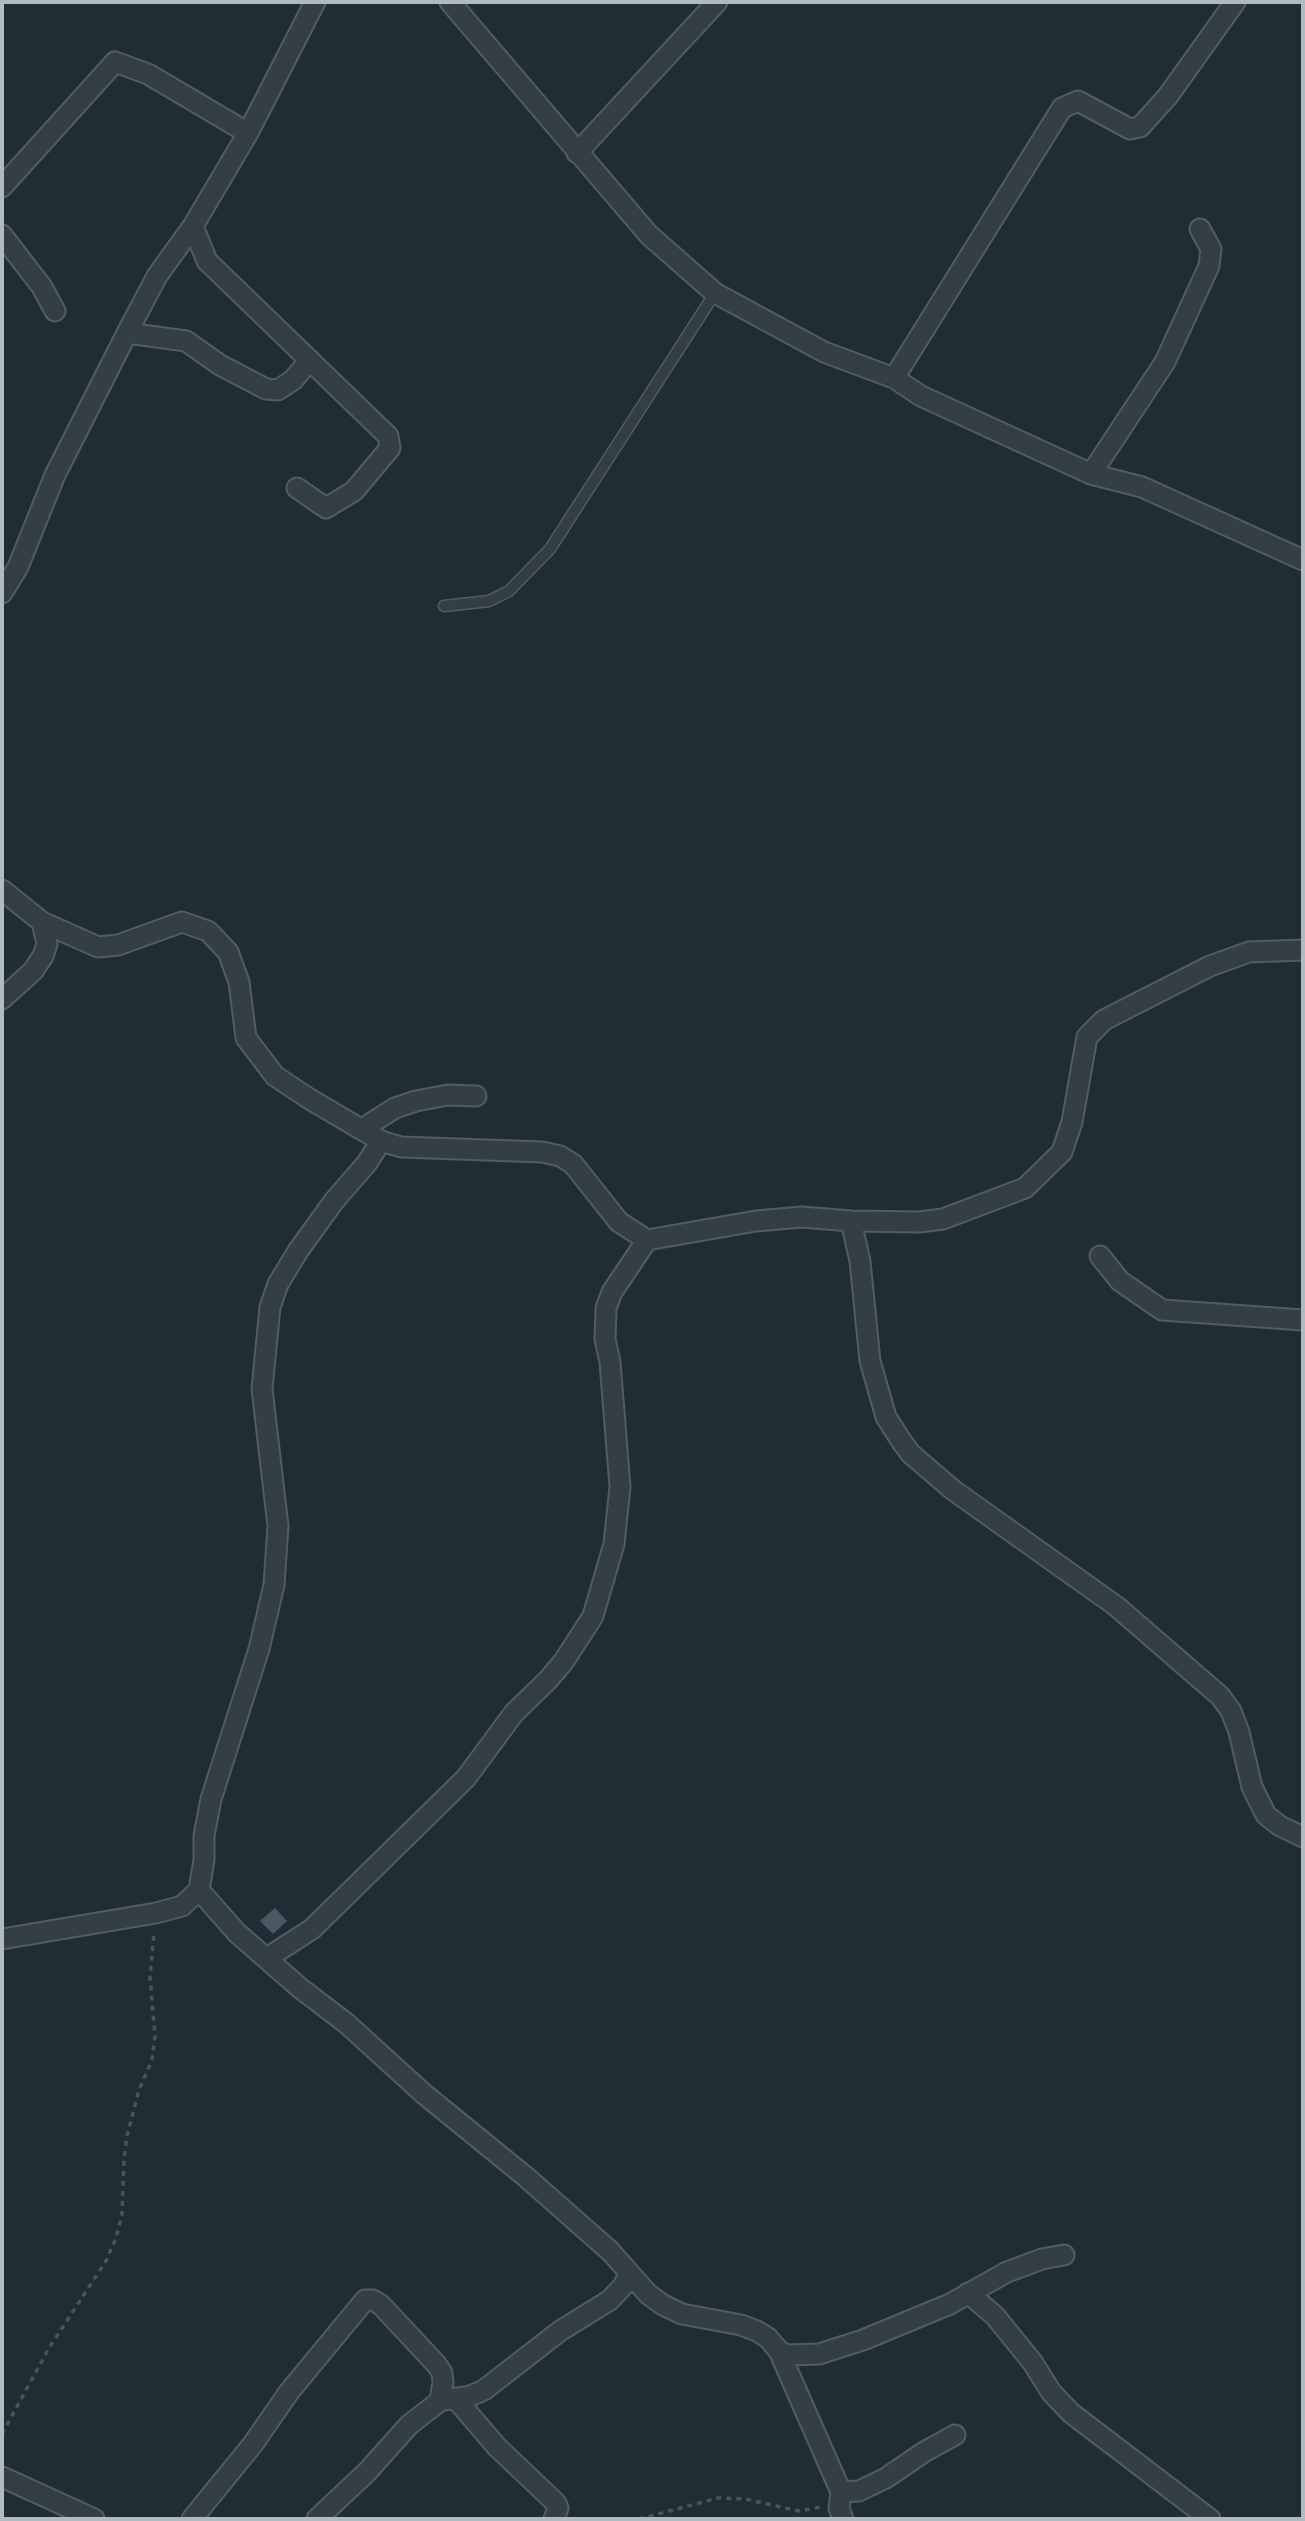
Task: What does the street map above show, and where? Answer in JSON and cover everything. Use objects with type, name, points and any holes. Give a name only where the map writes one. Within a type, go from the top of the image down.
[{"type":"street","points":[[2,593],[18,567],[55,475],[157,276],[193,226],[248,133],[316,2]]},
{"type":"street","points":[[450,2],[649,235],[715,293],[824,352],[894,378],[921,396],[1091,474],[1142,487],[1303,560]]},
{"type":"street","points":[[578,153],[717,2]]},
{"type":"street","points":[[894,378],[1062,108],[1078,102],[1130,129],[1140,127],[1168,96],[1234,2]]},
{"type":"street","points":[[2,187],[115,62],[148,74],[248,133]]},
{"type":"street","points":[[193,226],[206,261],[388,436],[390,448],[354,491],[326,508],[297,488]]},
{"type":"street","points":[[1091,474],[1165,362],[1209,267],[1211,249],[1200,229]]},
{"type":"street","points":[[2,235],[42,287],[55,311]]},
{"type":"street","points":[[127,333],[186,341],[220,365],[266,389],[278,390],[286,385],[310,360]]},
{"type":"street","points":[[2,890],[42,922],[98,947],[118,945],[181,922],[208,931],[228,952],[239,982],[246,1038],[275,1076],[381,1141],[401,1147],[542,1152],[560,1156],[573,1164],[619,1222],[647,1240],[756,1221],[802,1217],[851,1221],[943,1219],[1025,1188],[1062,1152],[1072,1122],[1087,1037],[1104,1020],[1223,961],[1249,952],[1303,950]]},
{"type":"street","points":[[2,999],[33,971],[43,956],[47,944],[42,922]]},
{"type":"street","points":[[362,1129],[395,1108],[416,1101],[448,1095],[476,1096]]},
{"type":"street","points":[[2,1939],[156,1913],[182,1906],[199,1890],[204,1836],[211,1799],[259,1649],[274,1586],[278,1526],[262,1389],[270,1307],[278,1284],[298,1251],[381,1141]]},
{"type":"street","points":[[851,1221],[860,1261],[873,1374],[886,1417],[902,1442],[911,1454],[953,1490],[1116,1606],[1220,1696],[1231,1711],[1239,1732],[1252,1787],[1266,1815],[1280,1826],[1303,1837]]},
{"type":"street","points":[[267,1958],[313,1929],[467,1777],[514,1713],[564,1661],[593,1616],[614,1544],[620,1488],[610,1362],[605,1339],[606,1308],[612,1292],[647,1240]]},
{"type":"street","points":[[1100,1256],[1120,1281],[1162,1310],[1303,1320]]},
{"type":"street","points":[[199,1890],[237,1933],[300,1988],[346,2023],[424,2094],[526,2177],[610,2251],[648,2294],[682,2314],[741,2325],[768,2338],[779,2351],[841,2506],[859,2491],[886,2478],[955,2435]]},
{"type":"street","points":[[779,2351],[787,2355],[819,2354],[950,2304],[1007,2272],[1042,2259],[1064,2255]]},
{"type":"street","points":[[317,2519],[367,2472],[409,2425],[448,2399],[470,2396],[484,2390],[560,2331],[610,2300],[624,2285],[629,2273]]},
{"type":"street","points":[[968,2293],[995,2316],[1033,2363],[1051,2392],[1071,2413],[1210,2519]]},
{"type":"street","points":[[192,2519],[253,2444],[289,2392],[365,2300],[373,2300],[381,2305],[437,2365],[442,2373],[448,2399],[556,2503],[558,2508],[554,2519]]},
{"type":"street","points":[[2,2477],[94,2519]]},
{"type":"lane","points":[[444,606],[489,601],[509,591],[550,549],[715,293]]},
{"type":"path","points":[[2,2434],[48,2348],[106,2261],[116,2238],[122,2214],[127,2136],[139,2090],[152,2060],[155,2036],[150,1961],[156,1913]]},
{"type":"path","points":[[639,2519],[718,2498],[745,2499],[799,2511],[841,2506]]},
{"type":"building","points":[[275,1908],[287,1921],[273,1934],[260,1921]]}]
